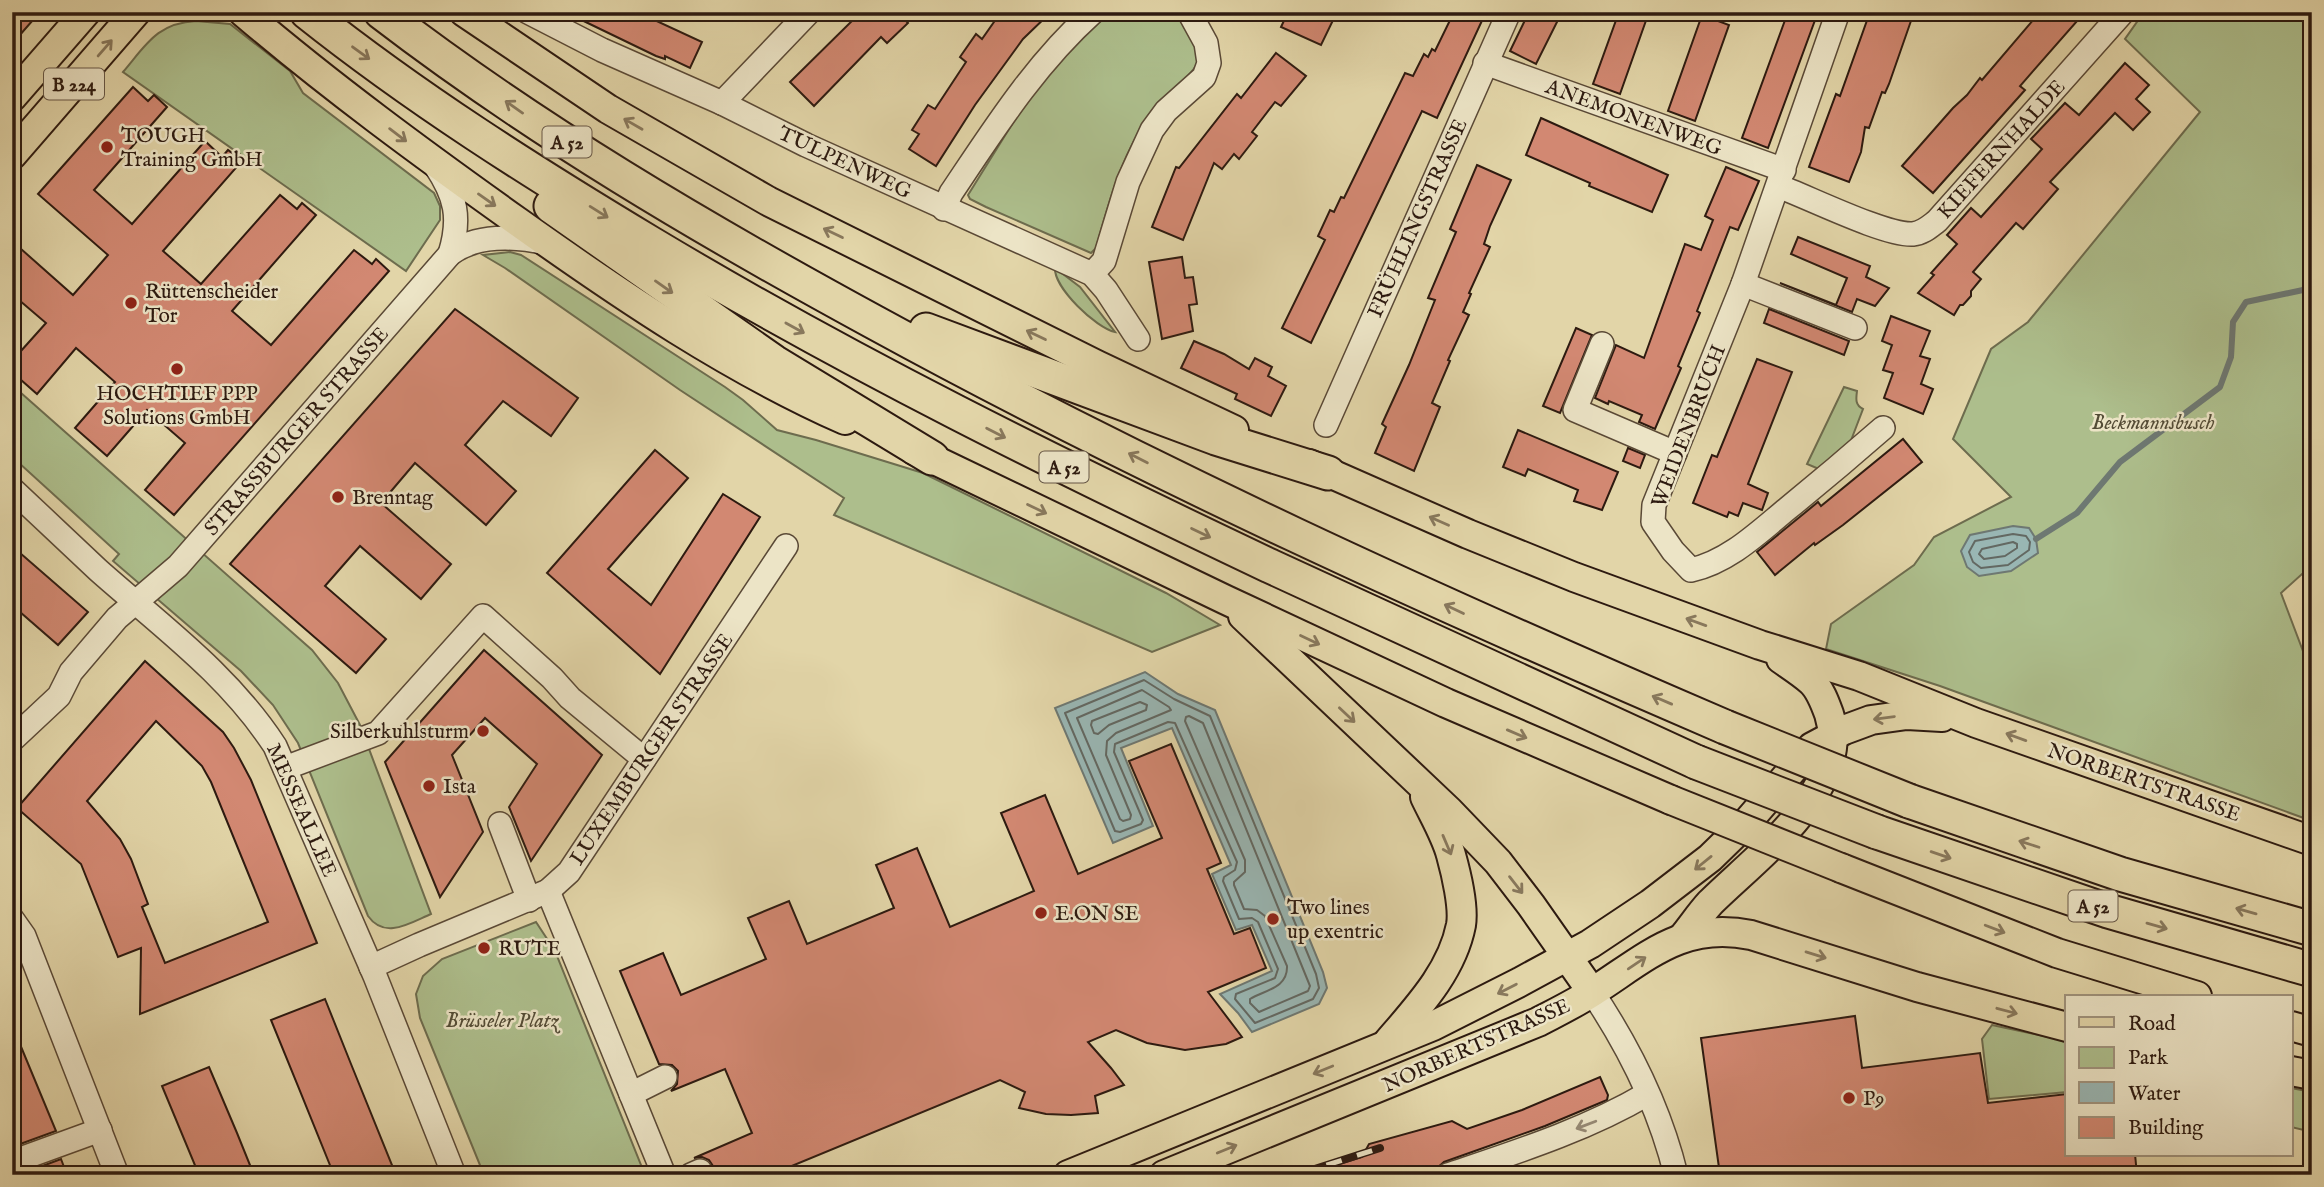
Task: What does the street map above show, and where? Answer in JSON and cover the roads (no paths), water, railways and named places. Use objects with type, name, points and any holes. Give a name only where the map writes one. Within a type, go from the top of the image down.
[{"type":"highway","name":"A 52","points":[[307,12],[458,123],[706,277],[880,374],[1087,479],[1492,670],[1696,762],[1877,832],[2108,912],[2312,970]]},
{"type":"highway","name":"A 52","points":[[381,12],[535,121],[760,260],[967,373],[1234,507],[1508,634],[1724,727],[1909,801],[2120,874],[2312,929]]},
{"type":"highway","points":[[458,123],[501,170],[622,257],[774,362],[932,458]]},
{"type":"highway","points":[[760,260],[838,289],[918,327],[996,357],[1216,438],[1328,473]]},
{"type":"main road","name":"B 224","points":[[12,97],[86,12]]},
{"type":"main road","name":"B 224","points":[[12,155],[136,12]]},
{"type":"main road","points":[[243,12],[305,64],[432,161],[549,244],[618,291],[747,371],[822,410],[932,458],[1446,703],[1671,800],[2056,953],[2194,995]]},
{"type":"main road","points":[[464,12],[608,109],[768,201],[1097,365],[1328,473],[1468,534],[1574,577],[1760,645],[1858,676],[1976,723]]},
{"type":"main road","points":[[1226,600],[1498,862],[1592,992]]},
{"type":"main road","points":[[1684,937],[1709,904],[1769,849],[1795,820],[1827,769],[1833,735],[1826,705],[1812,682],[1760,645]]},
{"type":"main road","name":"NORBERTSTRASSE","points":[[1068,1175],[1462,1012],[1567,957],[1650,904],[1710,858],[1748,821],[1805,754],[1833,735],[1871,720],[1907,715],[1937,716],[1976,723],[2312,841]]},
{"type":"main road","points":[[1387,1044],[1429,993],[1451,957],[1461,922],[1451,854],[1419,783]]},
{"type":"main road","name":"NORBERTSTRASSE","points":[[1164,1175],[1538,1022],[1592,992],[1647,956],[1684,937],[1715,931],[1751,935],[1917,987],[2065,1026]]},
{"type":"main road","points":[[2292,1026],[2312,1032]]},
{"type":"main road","points":[[2292,1071],[2312,1075]]},
{"type":"street","name":"TULPENWEG","points":[[528,12],[602,50],[722,103],[944,209],[1093,274],[1138,339]]},
{"type":"street","points":[[722,103],[809,12]]},
{"type":"street","points":[[944,209],[951,193],[1011,103],[1093,12]]},
{"type":"street","points":[[1093,274],[1104,261],[1128,182],[1152,130],[1166,111],[1204,77],[1209,63],[1206,43],[1189,12]]},
{"type":"street","name":"FRÜHLINGSTRASSE","points":[[1326,425],[1509,12]]},
{"type":"street","name":"WEIDENBRUCH","points":[[1838,12],[1743,284],[1654,505],[1653,522],[1673,551],[1692,570],[1706,567],[1734,551],[1883,428]]},
{"type":"street","name":"KIEFERNHALDE","points":[[1781,178],[1888,230],[1912,234],[1925,231],[1955,201],[2123,12]]},
{"type":"street","name":"ANEMONENWEG","points":[[1485,63],[1781,178]]},
{"type":"street","name":"STRASSBURGER STRASSE","points":[[432,161],[450,191],[457,217],[456,234],[450,254]]},
{"type":"street","name":"STRASSBURGER STRASSE","points":[[12,740],[59,696],[71,672],[117,618],[138,603],[178,566],[450,254],[462,244],[480,240],[520,238],[549,244]]},
{"type":"street","points":[[1743,284],[1855,328]]},
{"type":"street","points":[[1602,344],[1574,410],[1675,453]]},
{"type":"street","name":"MESSEALLEE","points":[[12,489],[236,693],[275,746],[371,967],[454,1175]]},
{"type":"street","name":"LUXEMBURGER STRASSE","points":[[371,967],[538,895],[569,872],[786,546]]},
{"type":"street","points":[[285,768],[378,733],[483,616],[552,678],[570,698],[644,759]]},
{"type":"street","points":[[500,824],[538,895],[631,1094],[664,1175]]},
{"type":"street","points":[[12,919],[24,936],[117,1175]]},
{"type":"street","points":[[1592,992],[1619,1033],[1647,1094],[1676,1175]]},
{"type":"street","points":[[631,1094],[665,1077]]},
{"type":"street","points":[[1448,1175],[1615,1113],[1647,1094]]},
{"type":"street","points":[[12,1162],[100,1130]]},
{"type":"water","points":[[2013,526],[2029,528],[2036,539],[2038,553],[2011,571],[1979,576],[1967,567],[1961,551],[1970,535]]},
{"type":"water","points":[[1145,672],[1178,694],[1215,710],[1323,972],[1327,988],[1319,1004],[1252,1032],[1220,994],[1272,971],[1252,925],[1236,930],[1212,874],[1231,865],[1172,728],[1121,748],[1153,826],[1113,843],[1055,708]]},
{"type":"waterway","points":[[2036,539],[2077,513],[2120,462],[2220,387],[2231,357],[2233,322],[2246,302],[2303,290],[2312,280]]},
{"type":"railway","points":[[1296,1175],[1380,1148]]},
{"type":"place","name":"TOUGH Training GmbH","points":[[107,147]]},
{"type":"place","name":"Rüttenscheider Tor","points":[[131,303]]},
{"type":"place","name":"HOCHTIEF PPP Solutions GmbH","points":[[177,369]]},
{"type":"place","name":"Brenntag","points":[[338,497]]},
{"type":"place","name":"Silberkuhlsturm","points":[[483,731]]},
{"type":"place","name":"Ista","points":[[429,786]]},
{"type":"place","name":"E.ON SE","points":[[1041,913]]},
{"type":"place","name":"Two lines up exentric","points":[[1273,919]]},
{"type":"place","name":"RUTE","points":[[484,948]]},
{"type":"place","name":"P9","points":[[1849,1098]]},
{"type":"park label","name":"Beckmannsbusch","points":[[2153,422]]},
{"type":"park label","name":"Brüsseler Platz","points":[[502,1020]]}]
